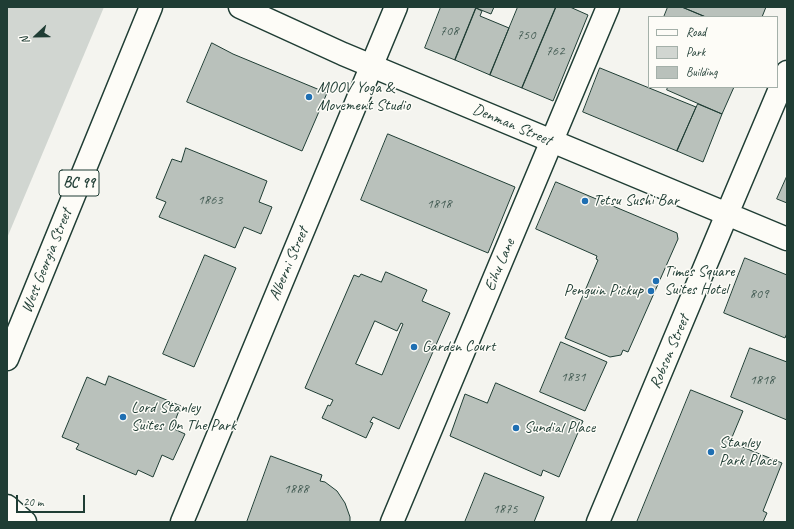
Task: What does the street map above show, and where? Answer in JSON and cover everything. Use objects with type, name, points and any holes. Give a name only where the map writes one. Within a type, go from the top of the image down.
[{"type":"main road","name":"West Georgia Street","points":[[7,359],[152,7]]},
{"type":"main road","name":"Denman Street","points":[[240,7],[343,54],[787,239]]},
{"type":"main road","name":"Alberni Street","points":[[182,522],[396,7]]},
{"type":"main road","name":"Eihu Lane","points":[[392,522],[608,7]]},
{"type":"main road","name":"Robson Street","points":[[598,522],[787,72]]},
{"type":"main road","points":[[7,506],[25,522]]},
{"type":"green space","points":[[7,7],[104,7],[7,238]]},
{"type":"building","points":[[441,7],[494,7],[491,14],[476,8],[455,60],[425,48]]},
{"type":"building","points":[[518,7],[556,7],[522,88],[490,75]]},
{"type":"building","points":[[556,7],[570,7],[588,15],[553,101],[522,88]]},
{"type":"building","points":[[668,7],[682,7],[704,16],[664,16]]},
{"type":"building","points":[[682,7],[766,7],[762,16],[704,16]]},
{"type":"building","points":[[476,8],[482,11],[480,16],[509,28],[490,75],[455,60]]},
{"type":"building","points":[[212,43],[233,54],[327,93],[302,151],[187,102]]},
{"type":"building","points":[[600,68],[696,107],[677,151],[583,112]]},
{"type":"building","points":[[668,88],[734,88],[722,114],[667,90]]},
{"type":"building","points":[[698,104],[722,114],[703,162],[677,151]]},
{"type":"building","points":[[388,134],[515,187],[488,253],[361,200]]},
{"type":"building","points":[[186,148],[267,181],[259,202],[272,207],[261,234],[244,227],[235,248],[159,217],[166,202],[156,198],[172,159],[181,162]]},
{"type":"building","points":[[787,176],[787,203],[777,199]]},
{"type":"building","points":[[556,182],[677,233],[678,239],[628,352],[623,350],[621,355],[610,357],[565,338],[598,260],[596,259],[597,256],[536,229]]},
{"type":"building","points":[[205,255],[236,268],[194,367],[163,354]]},
{"type":"building","points":[[745,258],[787,275],[787,333],[785,338],[724,313]]},
{"type":"building","name":"Garden Court","points":[[386,272],[427,290],[422,301],[450,313],[399,429],[373,417],[370,422],[373,423],[366,438],[322,418],[328,405],[330,406],[333,400],[305,388],[354,275],[359,277],[361,274],[381,282]],"holes":[[[375,321],[397,331],[401,323],[403,324],[382,375],[356,364]]]},
{"type":"building","points":[[561,342],[607,362],[585,411],[540,392]]},
{"type":"building","points":[[750,348],[787,362],[787,420],[731,397]]},
{"type":"building","name":"Lord Stanley Suites On The Park","points":[[109,376],[181,406],[172,428],[185,434],[173,460],[162,455],[153,477],[138,470],[136,475],[76,449],[79,444],[62,437],[87,377],[105,385]]},
{"type":"building","name":"Sundial Place","points":[[496,383],[583,421],[559,477],[543,470],[541,476],[450,436],[465,394],[487,403]]},
{"type":"building","name":"Stanley Park Place","points":[[691,390],[743,411],[730,442],[782,463],[763,511],[767,513],[763,522],[637,522]]},
{"type":"building","points":[[271,456],[322,475],[320,481],[325,482],[337,491],[345,503],[350,517],[350,522],[247,522]]},
{"type":"building","points":[[485,473],[544,497],[534,522],[465,522]]},
{"type":"place","name":"MOOV Yoga & Movement Studio","points":[[309,97]]},
{"type":"place","name":"Tetsu Sushi Bar","points":[[585,201]]},
{"type":"place","name":"Times Square Suites Hotel","points":[[656,281]]},
{"type":"place","name":"Penguin Pickup","points":[[651,291]]},
{"type":"place","name":"Garden Court","points":[[414,347]]},
{"type":"place","name":"Lord Stanley Suites On The Park","points":[[123,417]]},
{"type":"place","name":"Sundial Place","points":[[516,428]]},
{"type":"place","name":"Stanley Park Place","points":[[711,452]]}]
